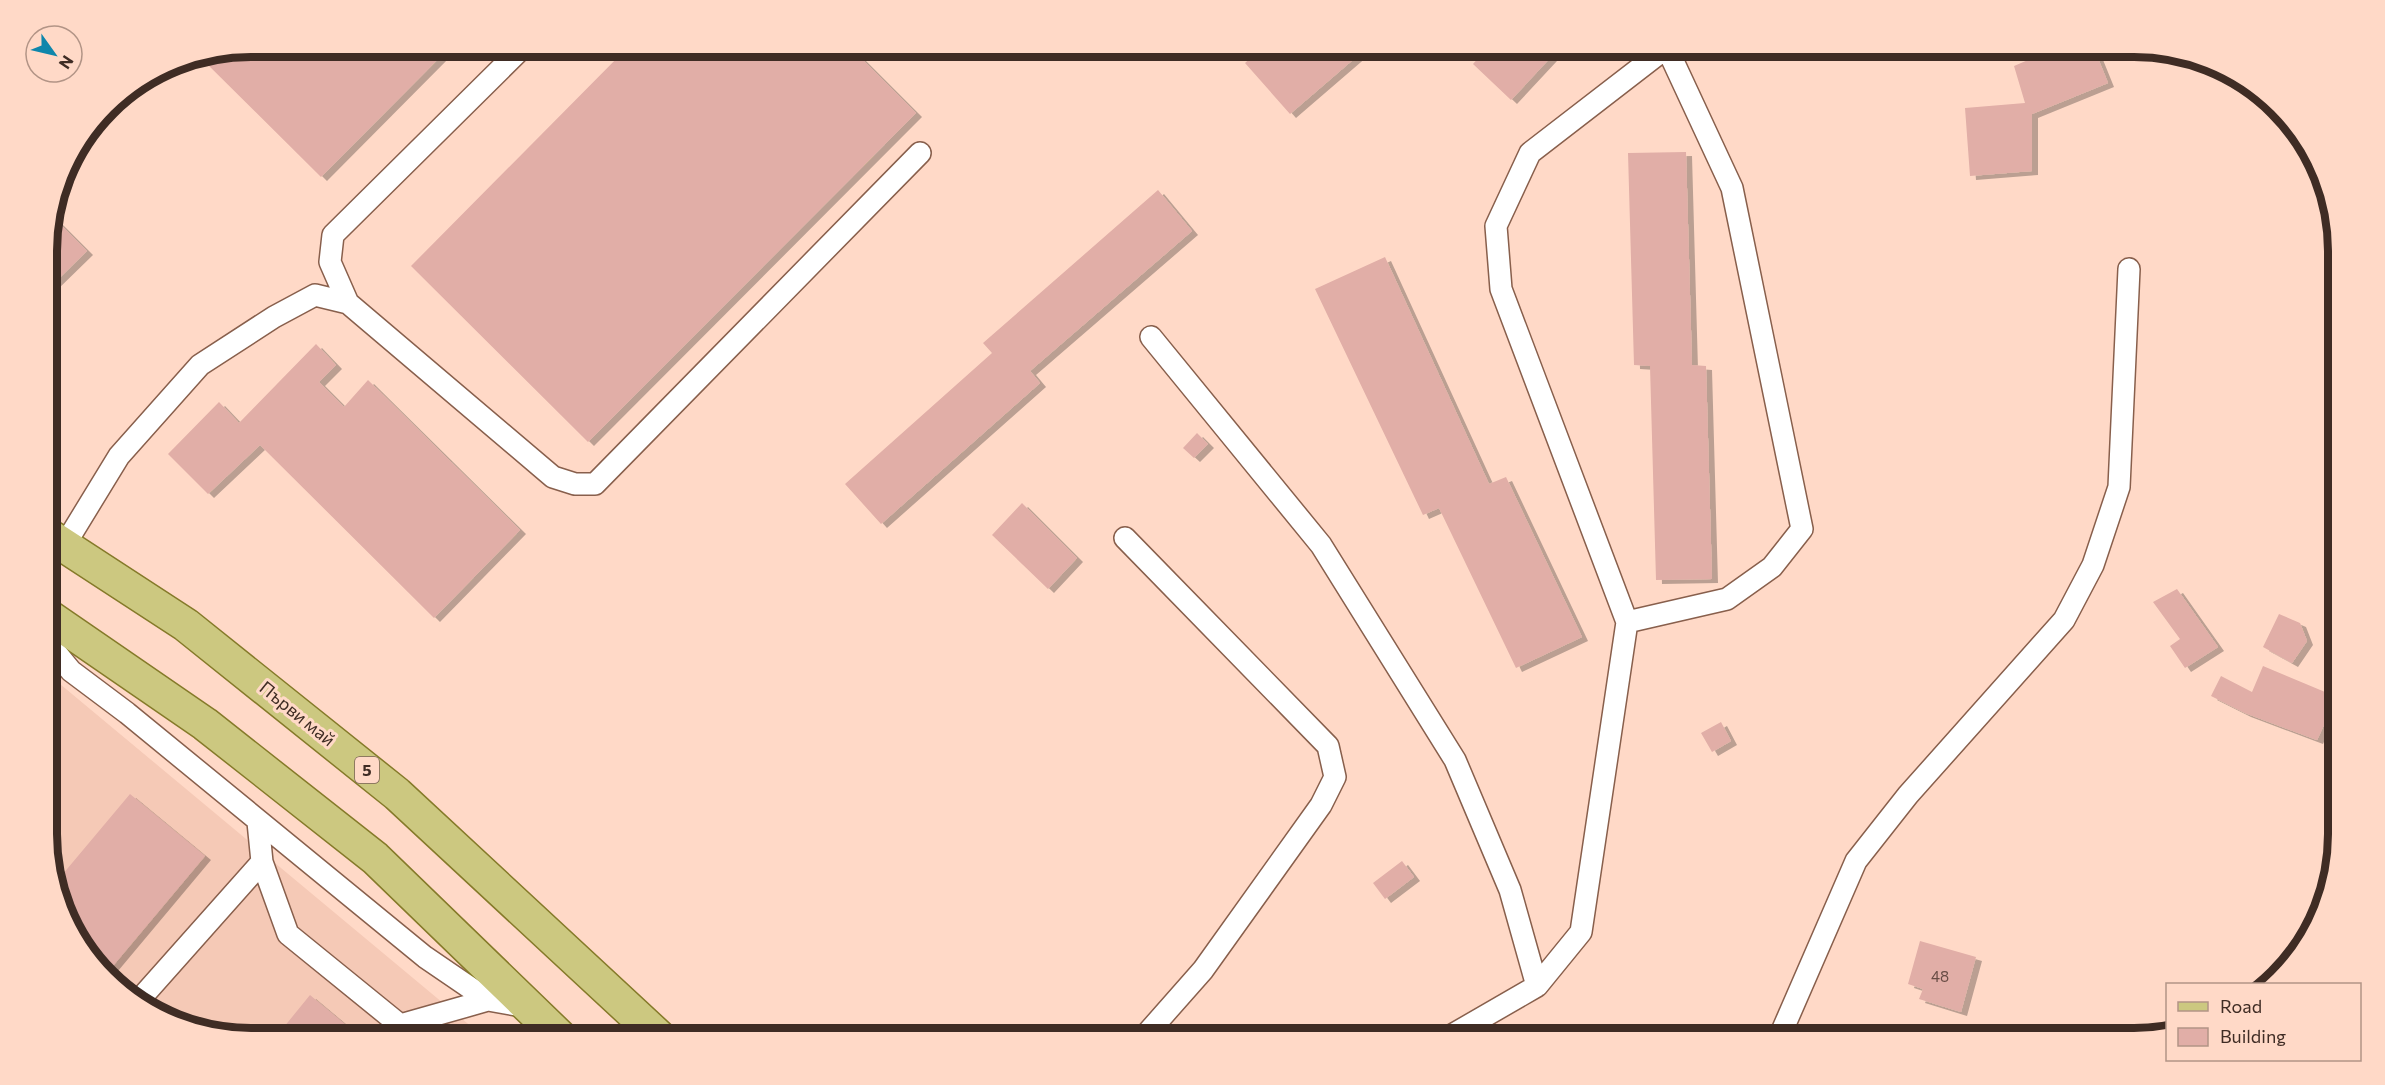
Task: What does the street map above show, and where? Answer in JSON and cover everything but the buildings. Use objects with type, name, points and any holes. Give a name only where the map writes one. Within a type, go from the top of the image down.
[{"type":"main road","name":"Първи май","points":[[57,542],[186,625],[397,794],[649,1028]]},
{"type":"main road","points":[[57,622],[205,724],[375,858],[550,1028]]},
{"type":"lane","points":[[513,57],[333,236],[330,262],[348,303],[553,477],[575,484],[595,484],[920,153]]},
{"type":"lane","points":[[1465,1028],[1537,986],[1581,932],[1627,622],[1501,289],[1496,226],[1530,153],[1653,57]]},
{"type":"lane","points":[[1627,622],[1727,599],[1772,567],[1802,529],[1732,188],[1671,57]]},
{"type":"lane","points":[[1783,1028],[1856,861],[1908,795],[2064,620],[2093,565],[2120,487],[2129,269]]},
{"type":"lane","points":[[57,540],[119,456],[200,365],[274,317],[315,295],[348,303]]},
{"type":"lane","points":[[1151,336],[1321,544],[1455,760],[1510,890],[1537,986]]},
{"type":"lane","points":[[1125,538],[1328,746],[1335,777],[1321,805],[1203,970],[1152,1028]]},
{"type":"lane","points":[[57,654],[71,671],[128,713],[425,957],[488,1000],[528,1007]]},
{"type":"lane","points":[[258,822],[262,862],[288,934],[400,1024],[488,1000]]},
{"type":"lane","points":[[144,995],[262,862]]},
{"type":"shaded area","points":[[57,681],[473,1028],[238,1028],[189,1018],[154,1002],[133,988],[97,952],[83,931],[64,884],[57,834]]}]
